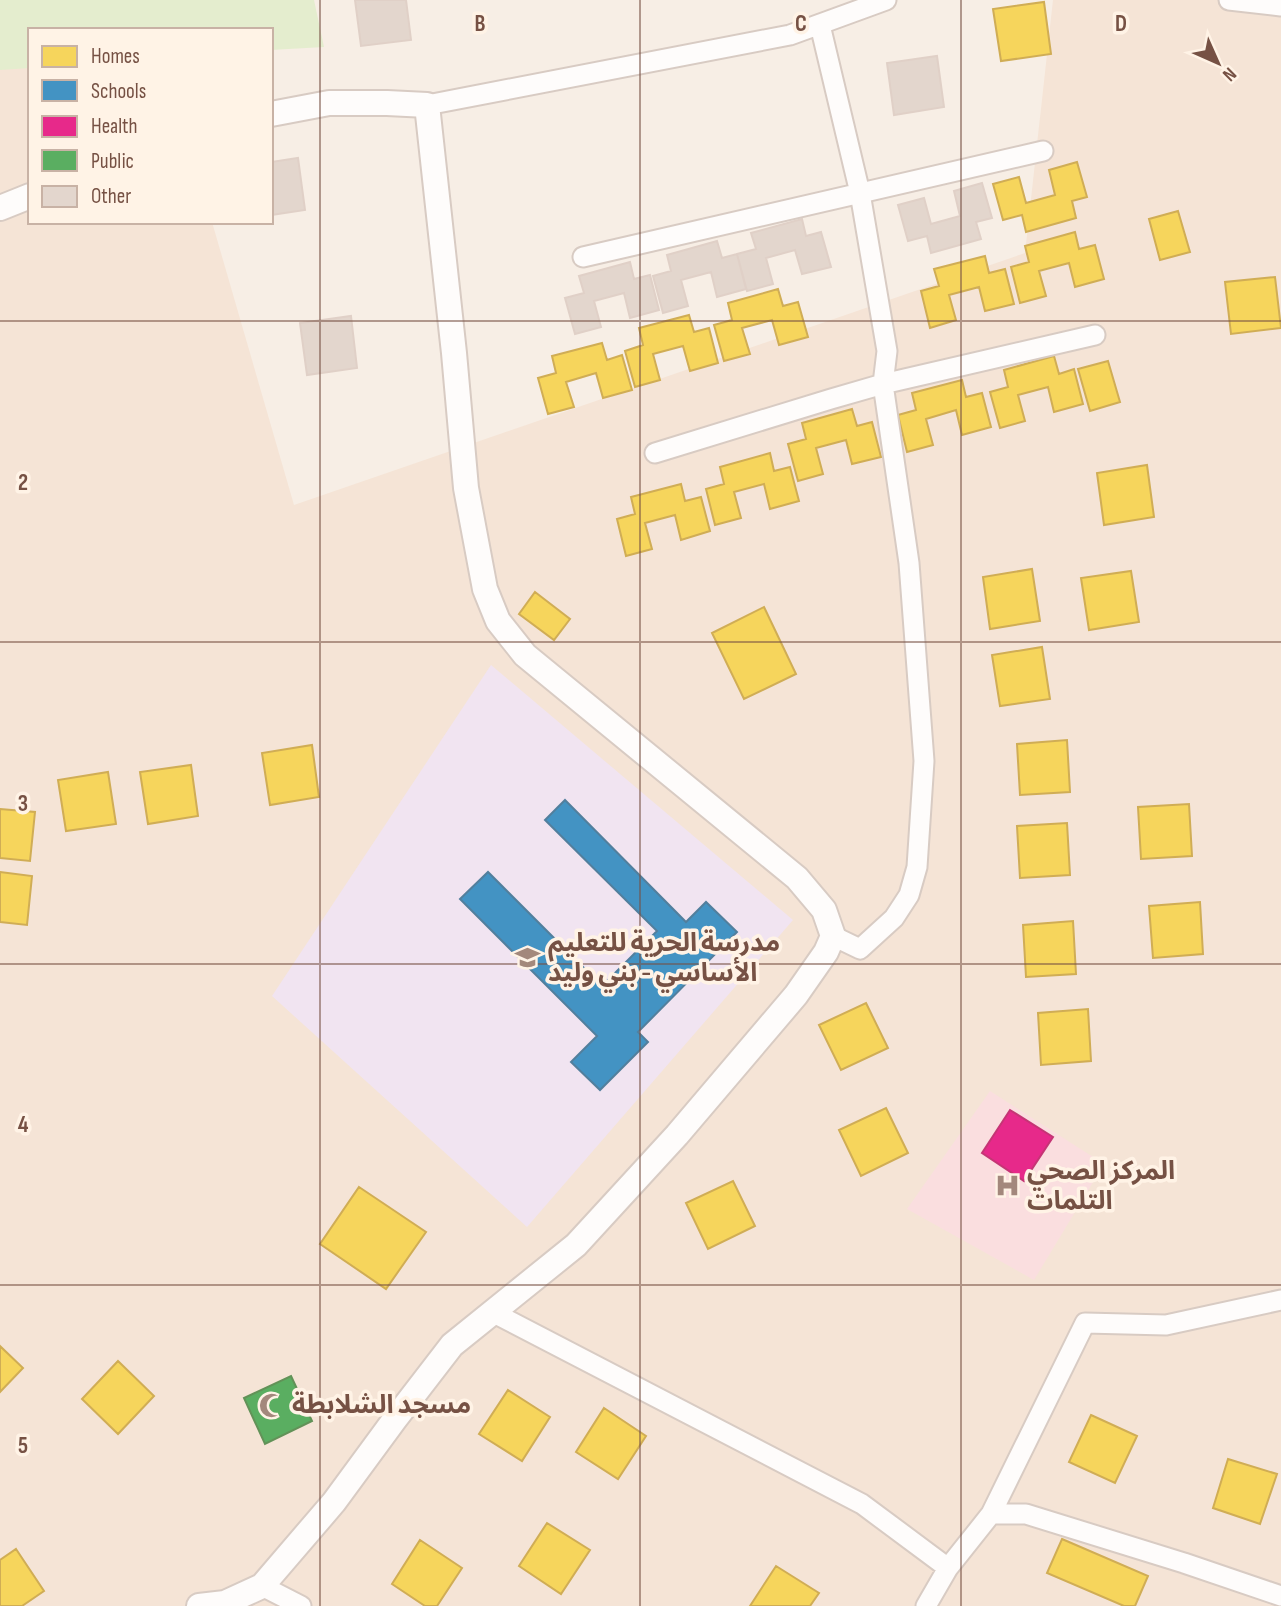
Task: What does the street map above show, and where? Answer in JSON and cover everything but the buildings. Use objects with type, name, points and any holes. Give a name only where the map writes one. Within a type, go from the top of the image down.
[{"type":"street","points":[[273,114],[328,103],[427,105],[790,36],[886,0]]},
{"type":"street","points":[[1229,0],[1281,6]]},
{"type":"street","points":[[820,25],[859,193],[887,351],[883,384],[909,563],[924,761],[917,867],[909,895],[894,918],[860,949],[833,936]]},
{"type":"street","points":[[199,1606],[225,1604],[262,1587],[334,1502],[452,1345],[576,1245],[677,1135],[796,995],[826,953],[833,936],[824,910],[797,878],[525,655],[498,621],[485,589],[466,488],[453,339],[427,105]]},
{"type":"street","points":[[583,257],[1043,151]]},
{"type":"street","points":[[0,208],[28,197]]},
{"type":"street","points":[[655,453],[883,384],[1095,335]]},
{"type":"street","points":[[926,1606],[948,1568],[991,1514],[1085,1323],[1166,1325],[1281,1300]]},
{"type":"street","points":[[494,1313],[862,1504],[948,1568]]},
{"type":"street","points":[[991,1514],[1026,1514],[1281,1596]]},
{"type":"street","points":[[262,1587],[301,1606]]},
{"type":"shaded area","points":[[0,0],[28,28],[28,224],[213,224],[294,505],[1025,253],[1053,0],[1281,0],[1281,1606],[0,1606]]},
{"type":"shaded area","name":"مدرسة الحرية للتعليم الأساسي - بني وليد","points":[[491,665],[793,920],[527,1227],[272,996]]},
{"type":"shaded area","name":"المركز الصحي التلمات","points":[[990,1091],[1104,1164],[1034,1280],[907,1209]]},
{"type":"green space","points":[[0,0],[314,0],[324,47],[273,50],[273,28],[28,28],[28,68],[0,70]]},
{"type":"place","name":"مدرسة الحرية للتعليم الأساسي - بني وليد","points":[[528,958]]},
{"type":"place","name":"المركز الصحي التلمات","points":[[1007,1186]]},
{"type":"place","name":"مسجد الشلابطة","points":[[272,1405]]}]
